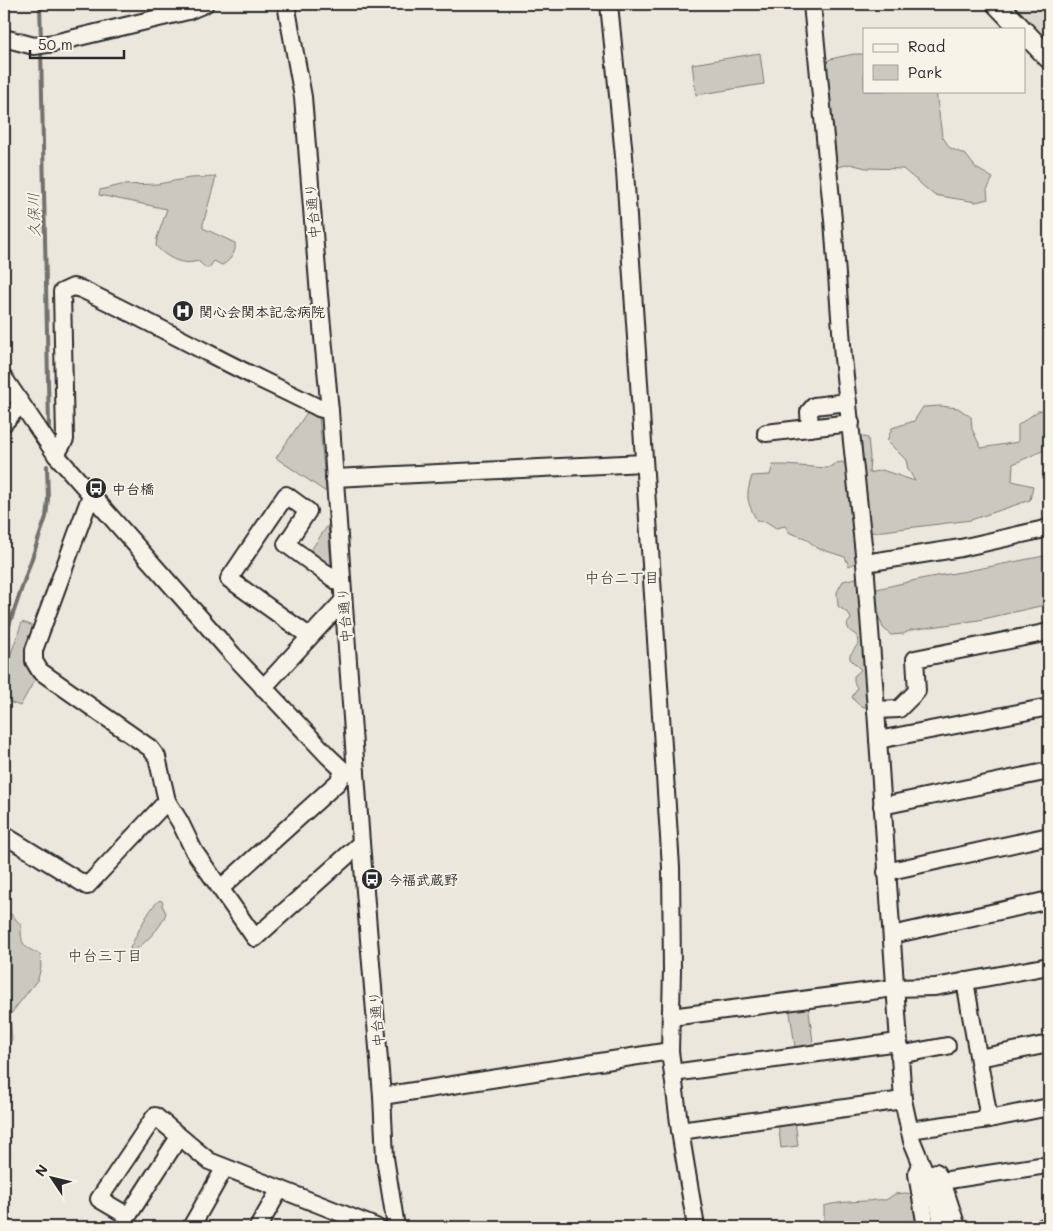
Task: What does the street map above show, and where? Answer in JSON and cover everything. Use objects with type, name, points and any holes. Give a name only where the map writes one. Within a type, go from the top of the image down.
[{"type":"main road","points":[[997,4],[1020,28]]},
{"type":"main road","points":[[1026,34],[1049,58]]},
{"type":"street","points":[[4,38],[40,45],[188,11],[205,4]]},
{"type":"street","name":"中台通り","points":[[286,4],[303,97],[330,411],[343,593],[350,771],[361,843],[386,1158],[396,1227]]},
{"type":"street","points":[[609,4],[624,166],[671,867],[672,970],[670,1051],[680,1131],[696,1227]]},
{"type":"street","points":[[812,4],[848,402],[865,563],[903,1100],[909,1130],[938,1204],[944,1227]]},
{"type":"street","points":[[56,455],[65,439],[62,292],[73,287],[182,338],[210,354],[319,408],[330,411]]},
{"type":"street","points":[[4,378],[56,455],[91,495],[263,688],[350,771],[221,888]]},
{"type":"street","points":[[810,428],[809,412],[814,406],[848,402]]},
{"type":"street","points":[[4,423],[21,404]]},
{"type":"street","points":[[766,433],[851,423]]},
{"type":"street","points":[[334,478],[644,463]]},
{"type":"street","points":[[91,495],[34,650],[34,661],[40,671],[150,748],[157,757],[167,801],[194,851],[255,938],[361,843]]},
{"type":"street","points":[[263,688],[309,636],[343,593],[286,544],[308,511],[286,495],[229,579],[309,636]]},
{"type":"street","points":[[865,563],[961,548],[1049,528]]},
{"type":"street","points":[[876,710],[899,709],[917,691],[915,659],[1049,632]]},
{"type":"street","points":[[878,740],[1049,707]]},
{"type":"street","points":[[882,806],[1049,771]]},
{"type":"street","points":[[5,836],[87,886],[167,801]]},
{"type":"street","points":[[886,872],[1049,836]]},
{"type":"street","points":[[892,935],[1049,900]]},
{"type":"street","points":[[671,1017],[894,988],[935,987],[1049,966]]},
{"type":"street","points":[[965,981],[989,1119]]},
{"type":"street","points":[[979,1058],[1049,1044]]},
{"type":"street","points":[[673,1073],[899,1049],[947,1046]]},
{"type":"street","points":[[382,1096],[670,1051]]},
{"type":"street","points":[[680,1131],[903,1100]]},
{"type":"street","points":[[909,1130],[989,1119],[1049,1107]]},
{"type":"street","points":[[179,1137],[125,1221],[99,1199],[155,1116],[209,1161],[224,1169],[376,1227]]},
{"type":"street","points":[[919,1159],[934,1168],[942,1182],[957,1227]]},
{"type":"street","points":[[919,1159],[918,1174],[926,1227]]},
{"type":"street","points":[[942,1182],[1040,1166]]},
{"type":"street","points":[[191,1227],[224,1169]]},
{"type":"street","points":[[258,1227],[280,1189]]},
{"type":"street","points":[[1044,1227],[1049,1226]]},
{"type":"shaded area","points":[[1008,4],[1049,4],[1049,46]]},
{"type":"green space","points":[[760,53],[764,84],[696,95],[692,64]]},
{"type":"green space","points":[[863,54],[863,92],[936,92],[942,136],[950,148],[966,155],[976,168],[993,178],[987,190],[988,199],[976,202],[934,195],[903,169],[866,168],[850,164],[833,168],[823,66],[830,59]]},
{"type":"green space","points":[[216,177],[203,228],[235,243],[235,246],[234,253],[227,262],[222,265],[214,261],[209,268],[206,268],[198,261],[181,262],[175,260],[156,246],[167,209],[99,195],[100,190],[121,185],[158,184],[190,178]]},
{"type":"green space","points":[[941,406],[958,408],[971,417],[972,429],[981,448],[1018,442],[1018,425],[1038,411],[1049,409],[1049,448],[1013,464],[1012,481],[1033,486],[1030,500],[971,520],[867,533],[862,560],[849,566],[845,557],[817,548],[805,538],[790,533],[785,526],[776,528],[767,522],[757,521],[748,499],[748,490],[752,476],[770,475],[773,465],[828,468],[842,462],[847,465],[857,435],[868,438],[869,473],[882,470],[915,481],[908,469],[906,460],[887,441],[892,428],[914,421],[923,407]]},
{"type":"green space","points":[[308,411],[319,416],[326,492],[276,458]]},
{"type":"green space","points":[[328,525],[331,565],[328,567],[309,553]]},
{"type":"green space","points":[[1049,555],[1049,604],[979,620],[911,630],[903,634],[891,635],[883,628],[880,619],[873,619],[873,707],[861,706],[854,700],[852,697],[857,688],[854,676],[861,670],[850,659],[850,655],[858,644],[857,636],[849,630],[847,624],[851,619],[849,614],[838,606],[837,592],[843,581],[860,577],[869,588],[877,589]]},
{"type":"green space","points":[[22,622],[34,626],[28,646],[37,676],[20,706],[4,700],[4,674]]},
{"type":"green space","points":[[160,900],[163,902],[162,905],[166,913],[164,919],[152,935],[132,953],[130,948],[139,929],[152,908]]},
{"type":"green space","points":[[4,912],[11,914],[21,925],[22,941],[26,947],[40,954],[41,967],[38,979],[10,1015],[12,1039],[4,1055]]},
{"type":"green space","points":[[808,1004],[814,1050],[796,1053],[789,1006]]},
{"type":"green space","points":[[795,1120],[798,1146],[781,1148],[778,1122]]},
{"type":"green space","points":[[895,1194],[915,1194],[924,1227],[824,1227],[824,1206],[844,1202],[886,1200]]},
{"type":"waterway","name":"久保川","points":[[40,4],[41,42]]},
{"type":"waterway","name":"久保川","points":[[41,49],[49,427]]},
{"type":"waterway","name":"久保川","points":[[4,640],[46,517],[48,499],[47,466]]},
{"type":"place","name":"関心会関本記念病院","points":[[183,311]]},
{"type":"place","name":"中台橋","points":[[96,488]]},
{"type":"place","name":"今福武蔵野","points":[[372,879]]},
{"type":"district","name":"中台二丁目","points":[[622,577]]},
{"type":"district","name":"中台三丁目","points":[[105,955]]}]
